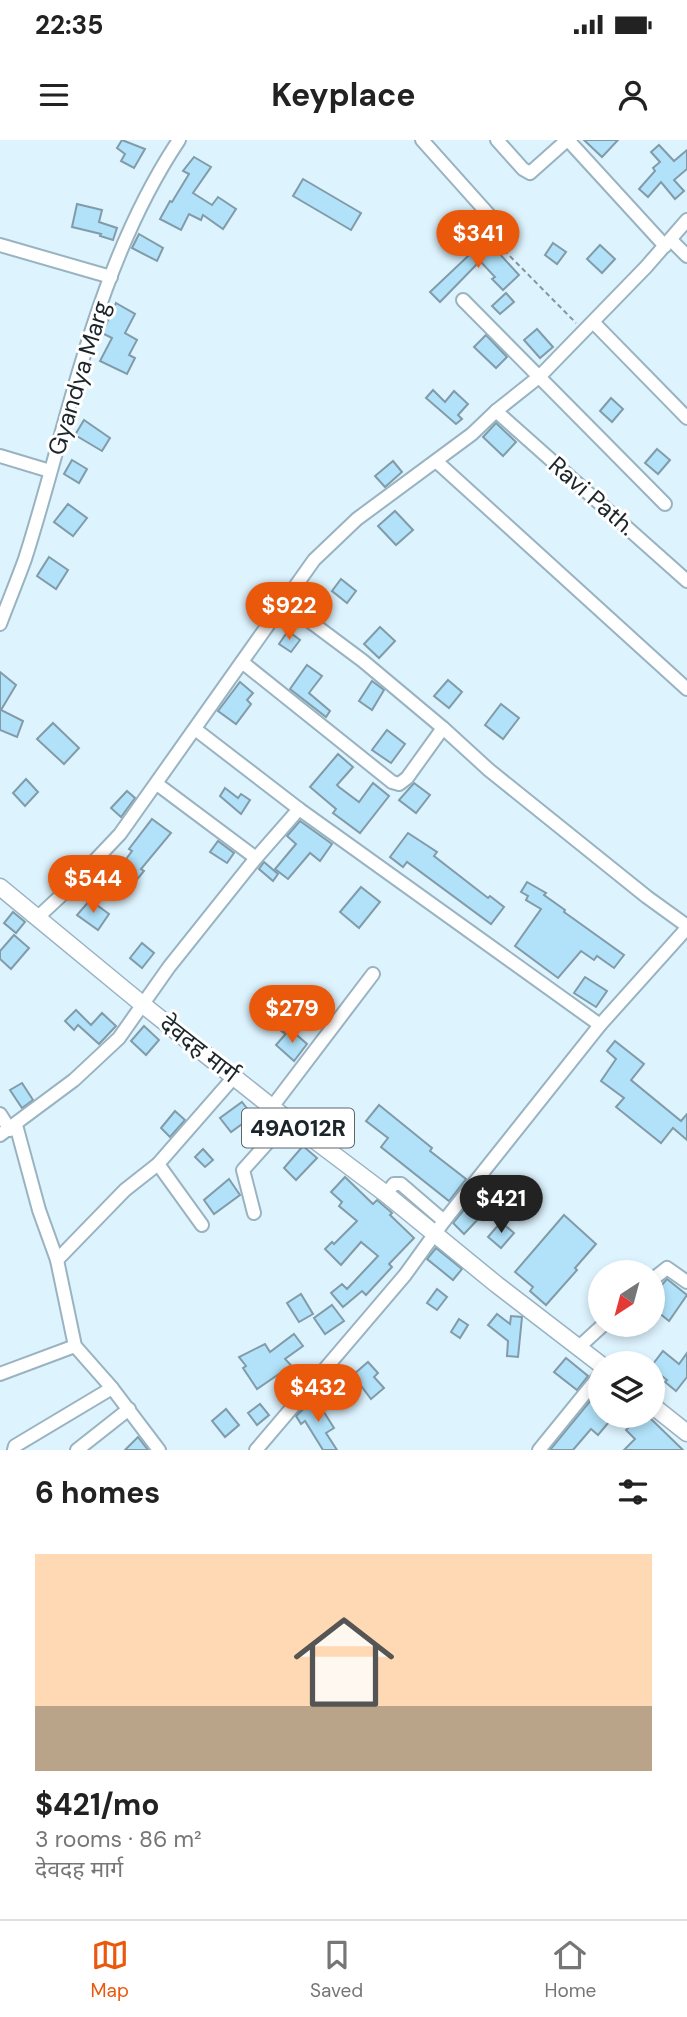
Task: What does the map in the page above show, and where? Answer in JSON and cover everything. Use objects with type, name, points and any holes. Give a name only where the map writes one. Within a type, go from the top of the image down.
[{"type":"main road","name":"देवदह मार्ग","points":[[0,887],[288,1120],[386,1194],[440,1228],[588,1355]]},
{"type":"main road","points":[[665,1416],[687,1433]]},
{"type":"street","name":"Gyandya Marg","points":[[0,624],[24,560],[96,314],[138,214],[179,140]]},
{"type":"street","points":[[422,140],[499,226]]},
{"type":"street","points":[[497,140],[523,169],[530,173],[567,140],[668,243],[687,257]]},
{"type":"street","points":[[37,918],[110,844],[157,784],[314,560],[332,541],[386,496],[472,434],[540,376],[687,220]]},
{"type":"street","points":[[0,244],[111,277]]},
{"type":"street","points":[[463,300],[665,504]]},
{"type":"street","points":[[588,327],[687,418]]},
{"type":"street","name":"Ravi Path.","points":[[496,411],[687,581]]},
{"type":"street","points":[[0,456],[50,471]]},
{"type":"street","points":[[436,461],[687,689]]},
{"type":"street","points":[[261,1448],[405,1275],[600,1026],[686,931],[489,771],[443,728],[363,661],[285,602]]},
{"type":"street","points":[[242,662],[392,782],[398,784],[407,778],[443,728]]},
{"type":"street","points":[[195,729],[299,809],[600,1026]]},
{"type":"street","points":[[157,784],[256,858]]},
{"type":"street","points":[[9,1130],[104,1055],[256,858],[299,809]]},
{"type":"street","points":[[272,1107],[373,974]]},
{"type":"street","points":[[57,1260],[125,1191],[158,1164],[234,1077]]},
{"type":"street","points":[[0,1114],[9,1130],[57,1260],[75,1346],[129,1409],[159,1450]]},
{"type":"street","points":[[254,1213],[243,1170],[288,1120]]},
{"type":"street","points":[[158,1164],[202,1225]]},
{"type":"street","points":[[665,1270],[667,1268],[687,1282]]},
{"type":"street","points":[[579,1348],[590,1337]]},
{"type":"street","points":[[0,1374],[75,1346]]},
{"type":"street","points":[[14,1450],[15,1446],[112,1388]]},
{"type":"street","points":[[539,1450],[588,1390]]},
{"type":"street","points":[[77,1450],[129,1409]]},
{"type":"path","points":[[499,226],[492,236],[493,240],[588,327]]},
{"type":"building","points":[[122,140],[145,149],[134,168],[121,161],[125,154],[117,148]]},
{"type":"building","points":[[584,140],[618,140],[602,157]]},
{"type":"building","points":[[659,145],[674,161],[687,150],[687,169],[674,180],[684,191],[675,199],[661,182],[648,197],[639,189],[660,162],[651,152]]},
{"type":"building","points":[[194,157],[211,167],[193,193],[212,205],[218,197],[236,209],[223,229],[203,215],[201,220],[189,214],[181,230],[160,219],[189,174],[183,171]]},
{"type":"building","points":[[303,179],[361,213],[351,230],[293,196]]},
{"type":"building","points":[[77,204],[102,210],[99,222],[117,228],[113,240],[72,227]]},
{"type":"building","points":[[478,216],[487,226],[475,237],[466,227]]},
{"type":"building","points":[[139,234],[163,248],[157,261],[132,248]]},
{"type":"building","points":[[486,239],[519,275],[503,290],[480,261],[440,302],[430,292]]},
{"type":"building","points":[[553,243],[566,252],[557,264],[545,255]]},
{"type":"building","points":[[600,245],[615,259],[602,273],[587,259]]},
{"type":"building","points":[[506,293],[514,302],[500,314],[492,306]]},
{"type":"building","points":[[116,303],[135,314],[125,333],[137,340],[129,355],[135,358],[127,374],[100,361],[112,338],[102,333]]},
{"type":"building","points":[[537,329],[553,347],[540,358],[524,340]]},
{"type":"building","points":[[486,335],[507,357],[496,368],[474,347]]},
{"type":"building","points":[[433,390],[445,402],[454,391],[468,404],[458,415],[462,419],[456,424],[426,398]]},
{"type":"building","points":[[611,398],[623,409],[612,422],[600,411]]},
{"type":"building","points":[[84,420],[110,438],[102,451],[75,435]]},
{"type":"building","points":[[496,423],[516,442],[503,456],[483,437]]},
{"type":"building","points":[[657,449],[670,460],[658,474],[645,463]]},
{"type":"building","points":[[72,460],[87,469],[79,483],[64,474]]},
{"type":"building","points":[[393,461],[402,472],[385,487],[375,476]]},
{"type":"building","points":[[68,504],[87,518],[73,536],[54,522]]},
{"type":"building","points":[[395,511],[413,530],[396,545],[378,526]]},
{"type":"building","points":[[49,557],[68,570],[56,589],[37,576]]},
{"type":"building","points":[[341,579],[356,591],[347,603],[332,591]]},
{"type":"building","points":[[380,627],[395,641],[379,658],[364,644]]},
{"type":"building","points":[[288,631],[300,640],[291,652],[279,644]]},
{"type":"building","points":[[307,665],[322,676],[309,693],[330,711],[326,717],[290,689]]},
{"type":"building","points":[[0,672],[16,685],[1,710],[23,721],[17,737],[0,730]]},
{"type":"building","points":[[448,680],[462,692],[449,708],[434,696]]},
{"type":"building","points":[[372,681],[384,690],[372,710],[359,701]]},
{"type":"building","points":[[240,682],[253,693],[247,700],[251,704],[236,724],[218,711]]},
{"type":"building","points":[[501,704],[519,718],[503,739],[485,725]]},
{"type":"building","points":[[53,723],[79,748],[64,764],[37,739]]},
{"type":"building","points":[[387,730],[405,744],[391,763],[372,750]]},
{"type":"building","points":[[338,754],[353,767],[337,785],[339,787],[359,802],[373,783],[389,796],[360,833],[333,813],[336,809],[310,787]]},
{"type":"building","points":[[26,779],[38,792],[25,806],[13,793]]},
{"type":"building","points":[[414,783],[430,795],[416,813],[399,800]]},
{"type":"building","points":[[225,788],[238,798],[241,794],[250,800],[241,814],[220,796]]},
{"type":"building","points":[[127,791],[135,798],[121,817],[111,808]]},
{"type":"building","points":[[152,819],[171,833],[141,869],[144,871],[134,883],[118,870],[132,851],[129,849]]},
{"type":"building","points":[[300,821],[332,844],[320,861],[310,853],[288,879],[275,869],[296,844],[287,836]]},
{"type":"building","points":[[408,833],[437,852],[434,856],[488,898],[490,896],[504,907],[491,924],[407,862],[403,867],[390,857]]},
{"type":"building","points":[[218,841],[234,853],[227,863],[210,852]]},
{"type":"building","points":[[264,862],[278,874],[273,881],[259,869]]},
{"type":"building","points":[[527,882],[546,893],[544,895],[565,910],[564,912],[624,955],[614,968],[597,956],[594,960],[581,951],[558,978],[515,946],[541,909],[526,900],[528,896],[521,892]]},
{"type":"building","points":[[361,887],[380,902],[359,928],[340,912]]},
{"type":"building","points":[[90,900],[109,914],[98,930],[77,915]]},
{"type":"building","points":[[13,912],[25,922],[16,933],[4,923]]},
{"type":"building","points":[[14,935],[29,948],[11,969],[0,959],[0,951]]},
{"type":"building","points":[[142,943],[154,953],[142,968],[130,958]]},
{"type":"building","points":[[585,977],[607,991],[596,1007],[574,993]]},
{"type":"building","points":[[76,1010],[91,1025],[102,1013],[116,1026],[99,1044],[78,1025],[74,1030],[65,1021]]},
{"type":"building","points":[[282,1017],[291,1024],[284,1033],[275,1026]]},
{"type":"building","points":[[144,1026],[159,1040],[146,1055],[131,1041]]},
{"type":"building","points":[[290,1029],[307,1044],[294,1061],[276,1045]]},
{"type":"building","points":[[615,1041],[644,1064],[631,1080],[681,1121],[687,1114],[687,1140],[673,1128],[661,1143],[616,1107],[624,1098],[601,1081],[616,1059],[607,1051]]},
{"type":"building","points":[[22,1083],[33,1100],[22,1108],[10,1090]]},
{"type":"building","points":[[242,1102],[253,1116],[231,1132],[220,1118]]},
{"type":"building","points":[[379,1105],[466,1179],[449,1201],[381,1147],[388,1138],[366,1121]]},
{"type":"building","points":[[175,1111],[185,1120],[170,1137],[161,1128]]},
{"type":"building","points":[[303,1146],[317,1158],[296,1180],[284,1168]]},
{"type":"building","points":[[203,1149],[213,1160],[205,1167],[195,1157]]},
{"type":"building","points":[[345,1177],[373,1204],[377,1200],[391,1212],[390,1215],[414,1238],[389,1264],[392,1267],[366,1295],[362,1291],[343,1307],[331,1293],[342,1284],[347,1289],[378,1256],[361,1242],[341,1265],[325,1249],[332,1242],[334,1244],[357,1221],[339,1206],[342,1202],[331,1192]]},
{"type":"building","points":[[229,1179],[240,1195],[214,1214],[204,1200]]},
{"type":"building","points":[[468,1205],[481,1216],[464,1234],[453,1223]]},
{"type":"building","points":[[564,1215],[596,1244],[546,1305],[530,1291],[533,1287],[515,1272]]},
{"type":"building","points":[[501,1222],[514,1233],[501,1248],[488,1237]]},
{"type":"building","points":[[436,1248],[462,1269],[453,1280],[427,1259]]},
{"type":"building","points":[[667,1279],[687,1295],[669,1321],[665,1318]]},
{"type":"building","points":[[437,1289],[447,1297],[437,1310],[427,1303]]},
{"type":"building","points":[[301,1294],[313,1314],[299,1322],[287,1303]]},
{"type":"building","points":[[332,1305],[344,1321],[325,1334],[314,1318]]},
{"type":"building","points":[[497,1314],[510,1324],[511,1316],[522,1317],[518,1357],[507,1356],[508,1341],[488,1325]]},
{"type":"building","points":[[459,1319],[468,1325],[460,1338],[451,1332]]},
{"type":"building","points":[[294,1334],[303,1346],[285,1359],[304,1379],[293,1389],[279,1374],[257,1389],[239,1357],[265,1344],[270,1352]]},
{"type":"building","points":[[665,1353],[679,1364],[687,1353],[687,1377],[676,1391],[665,1382]]},
{"type":"building","points":[[566,1358],[588,1376],[577,1390],[554,1372]]},
{"type":"building","points":[[368,1362],[378,1373],[374,1377],[384,1388],[371,1399],[353,1375]]},
{"type":"building","points":[[315,1398],[334,1428],[326,1433],[337,1450],[323,1450],[305,1421],[301,1424],[296,1416]]},
{"type":"building","points":[[260,1404],[269,1415],[257,1425],[248,1413]]},
{"type":"building","points":[[588,1404],[588,1428],[604,1428],[598,1435],[591,1429],[573,1450],[550,1450]]},
{"type":"building","points":[[226,1409],[239,1425],[225,1437],[212,1421]]},
{"type":"building","points":[[660,1428],[683,1450],[624,1450],[635,1439],[626,1430]]},
{"type":"building","points":[[138,1437],[148,1450],[125,1450]]}]
